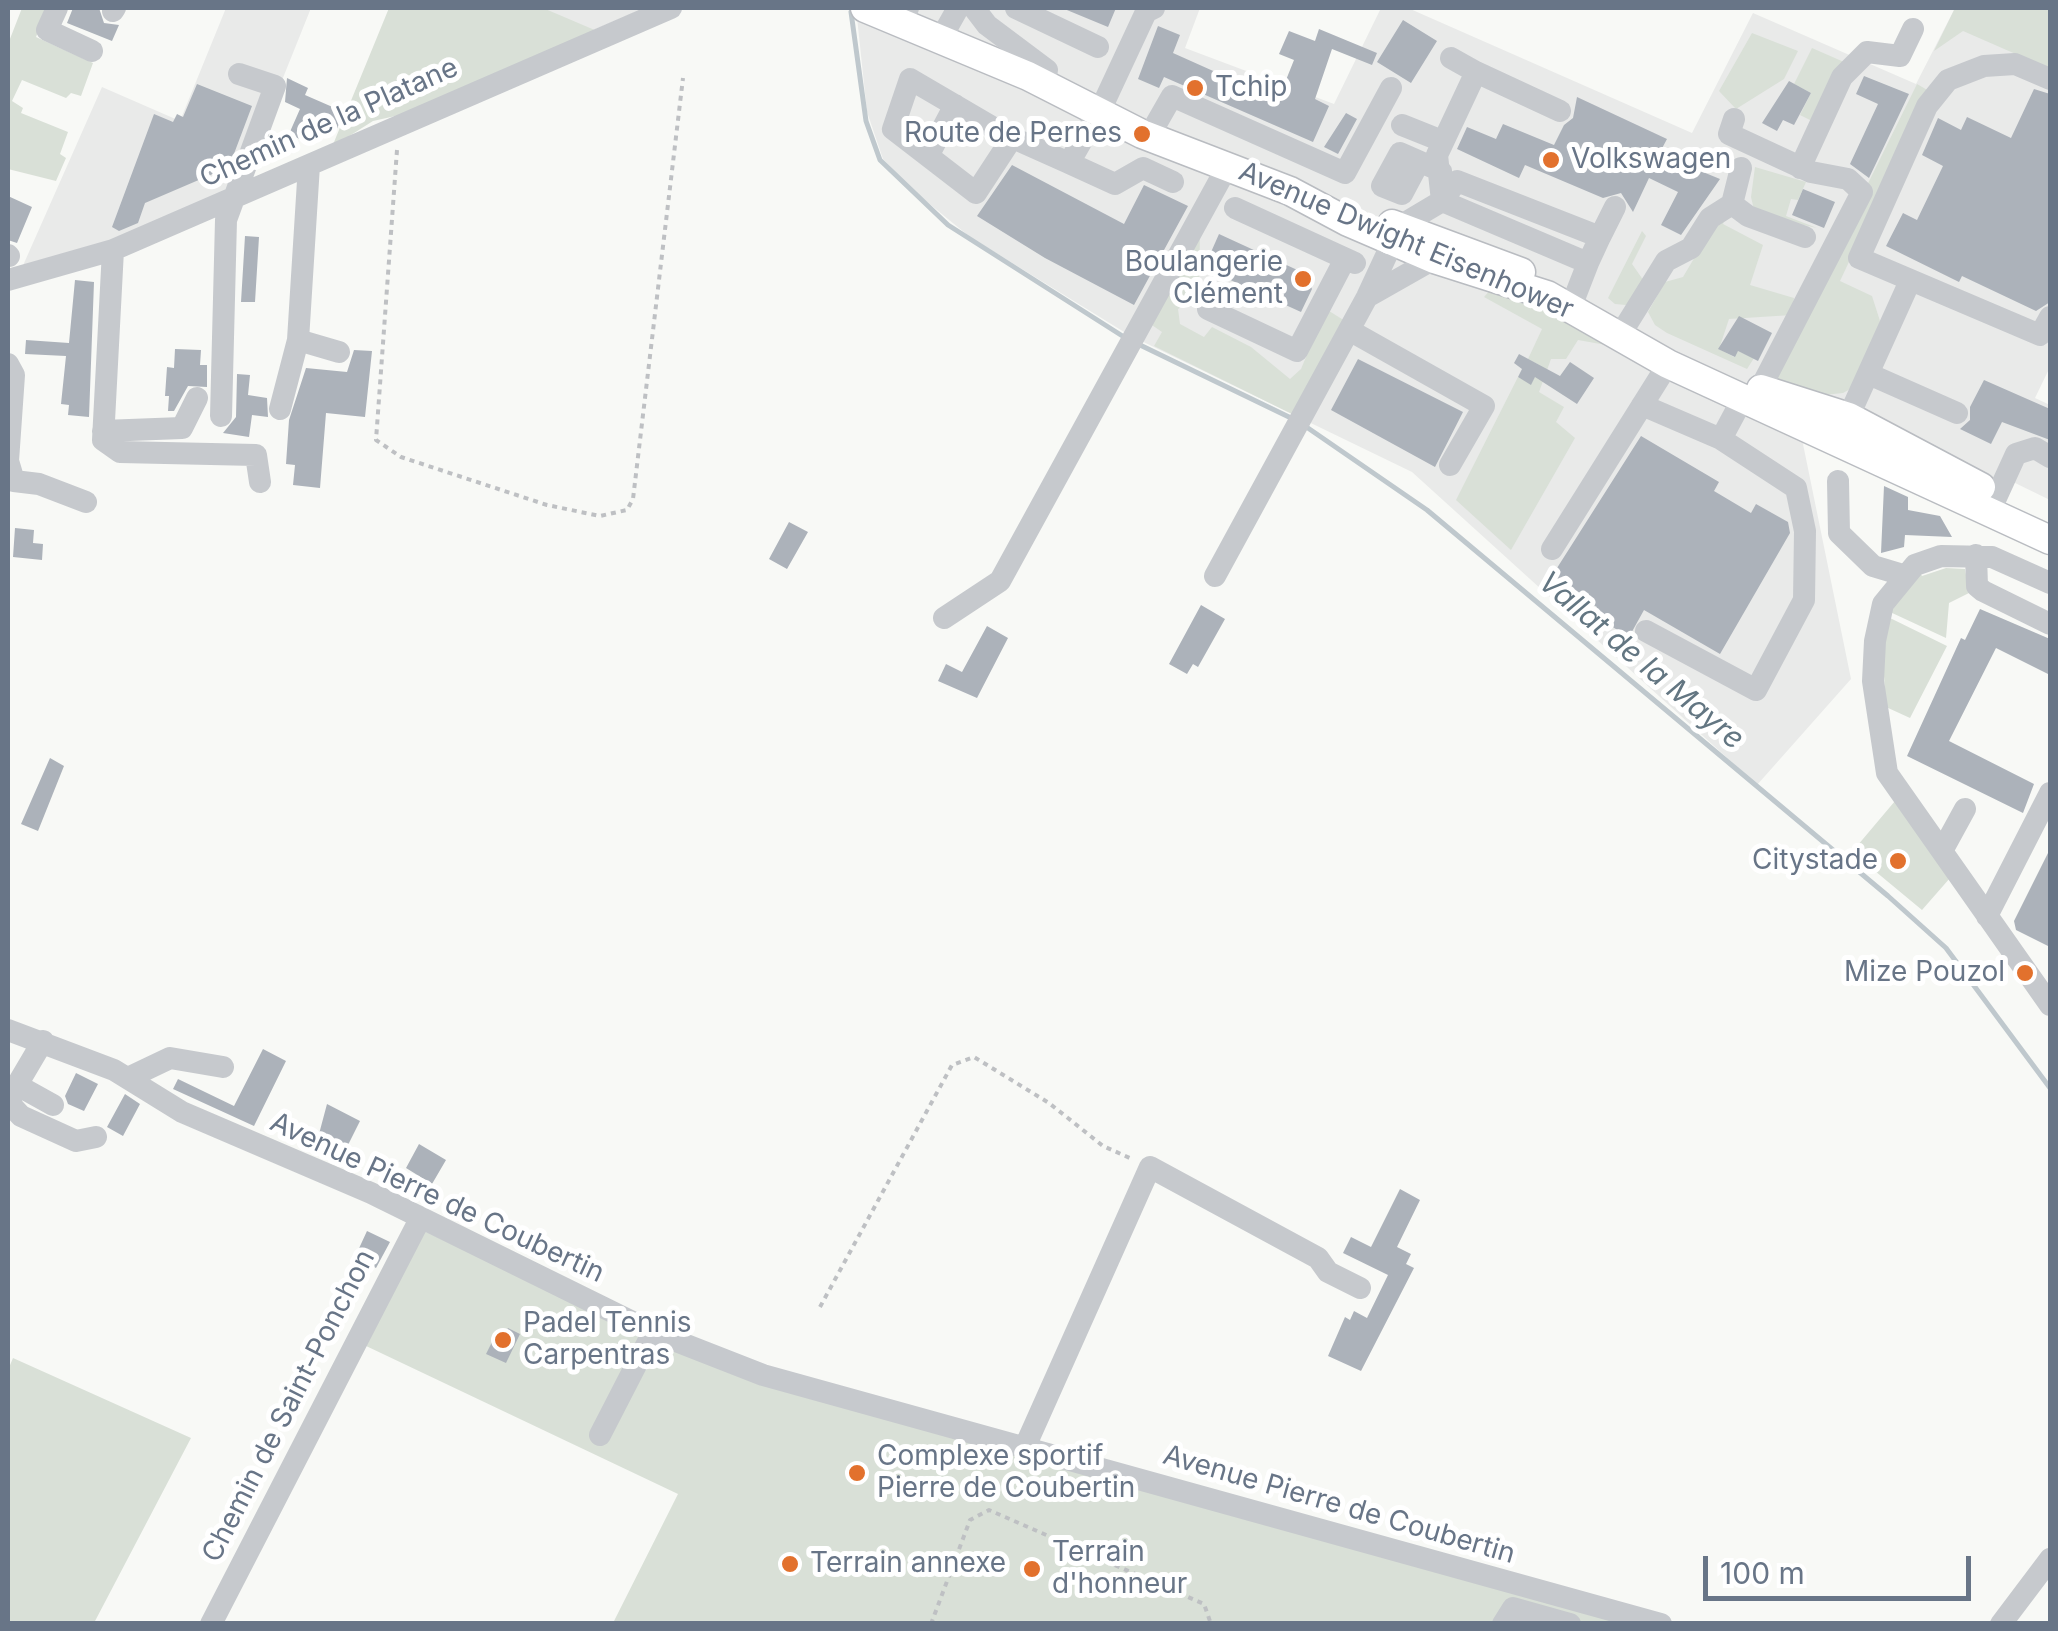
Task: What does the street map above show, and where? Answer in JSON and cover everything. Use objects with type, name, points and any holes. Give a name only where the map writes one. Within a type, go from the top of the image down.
[{"type":"main road","name":"Avenue Dwight Eisenhower","points":[[892,8],[947,20],[1100,107],[1390,243],[1548,295],[1668,364],[1843,429],[1993,503],[2050,540]]},
{"type":"main road","name":"Avenue Dwight Eisenhower","points":[[1100,107],[1156,124],[1390,243],[1496,260],[1752,393]]},
{"type":"main road","name":"Avenue Dwight Eisenhower","points":[[1993,503],[2050,520]]},
{"type":"street","points":[[57,8],[47,30],[92,51]]},
{"type":"street","name":"Chemin de la Platane","points":[[8,280],[112,250],[672,8]]},
{"type":"street","points":[[892,8],[892,28],[984,69],[1012,80],[1038,73]]},
{"type":"street","points":[[974,8],[1038,73]]},
{"type":"street","points":[[1016,8],[1098,47]]},
{"type":"street","points":[[1069,163],[1146,12],[1154,8]]},
{"type":"street","points":[[1800,168],[1842,77],[1867,52],[1900,56],[1913,29]]},
{"type":"street","points":[[1451,58],[1560,111]]},
{"type":"street","points":[[2050,80],[2015,64],[1984,66],[1948,80],[1927,106],[1858,258],[2040,335],[2050,317]]},
{"type":"street","points":[[1476,72],[1430,167],[1442,201],[1588,264]]},
{"type":"street","points":[[221,416],[226,220],[230,200],[275,86],[239,74]]},
{"type":"street","points":[[1012,138],[976,193],[893,130],[910,79],[1012,138],[1115,184],[1143,168],[1174,182]]},
{"type":"street","points":[[1156,124],[1172,96],[1345,173],[1390,88]]},
{"type":"street","points":[[928,156],[955,105]]},
{"type":"street","points":[[1721,439],[1752,393],[1862,192],[1848,179],[1800,168],[1728,134],[1734,119]]},
{"type":"street","points":[[1402,125],[1442,142]]},
{"type":"street","points":[[280,409],[298,340],[308,164]]},
{"type":"street","points":[[944,618],[1000,581],[1227,166]]},
{"type":"street","points":[[1625,327],[1666,261],[1690,248],[1710,218],[1732,204],[1741,168]]},
{"type":"street","points":[[1236,208],[1356,264],[1390,243],[1442,201],[1457,181],[1600,238]]},
{"type":"street","points":[[1732,204],[1748,216],[1805,237]]},
{"type":"street","points":[[1574,299],[1615,207]]},
{"type":"street","points":[[1215,576],[1367,297],[1390,243]]},
{"type":"street","points":[[112,250],[102,440],[120,452],[256,455],[260,482]]},
{"type":"street","points":[[1208,309],[1296,352],[1345,259]]},
{"type":"street","points":[[1367,297],[1434,259]]},
{"type":"street","points":[[1843,429],[1871,375],[1895,307],[1910,281]]},
{"type":"street","points":[[1349,330],[1484,406],[1450,464]]},
{"type":"street","points":[[298,340],[338,352]]},
{"type":"street","points":[[8,364],[14,375],[8,461],[14,481],[39,484],[86,502]]},
{"type":"street","points":[[1552,549],[1668,364]]},
{"type":"street","points":[[1871,375],[1956,413]]},
{"type":"street","points":[[103,431],[182,428],[197,398]]},
{"type":"street","points":[[1642,405],[1721,439],[1766,464],[1796,488],[1805,532],[1804,600],[1756,690],[1646,631]]},
{"type":"street","points":[[1993,503],[2016,454],[2035,448],[2050,457]]},
{"type":"street","points":[[1838,481],[1839,533],[1874,566],[1903,575]]},
{"type":"street","points":[[1976,555],[1977,586],[2050,624]]},
{"type":"street","points":[[2050,583],[2006,562],[1976,555],[1942,556],[1915,565],[1883,604],[1875,642],[1874,681],[1884,756],[1897,790],[2050,1005]]},
{"type":"street","points":[[1987,916],[2050,793]]},
{"type":"street","points":[[1942,851],[1966,809]]},
{"type":"street","name":"Avenue Pierre de Coubertin","points":[[8,1030],[128,1078],[182,1112],[422,1218],[653,1332],[763,1375],[1661,1624]]},
{"type":"street","points":[[43,1042],[9,1103],[21,1116],[76,1141],[96,1137]]},
{"type":"street","points":[[128,1078],[170,1058],[224,1066]]},
{"type":"street","points":[[17,1085],[53,1105]]},
{"type":"street","points":[[1024,1449],[1150,1167],[1318,1258],[1328,1272],[1360,1288]]},
{"type":"street","name":"Chemin de Saint-Ponchon","points":[[211,1624],[422,1218]]},
{"type":"street","points":[[600,1435],[653,1332]]},
{"type":"street","points":[[2001,1624],[2050,1559]]},
{"type":"street","points":[[1503,1624],[1513,1608],[1570,1624]]},
{"type":"path","points":[[396,125],[376,440],[401,457],[547,505],[600,516],[627,510],[633,499],[682,78]]},
{"type":"path","points":[[820,1307],[952,1065],[974,1057],[1049,1102],[1103,1146],[1150,1167]]},
{"type":"path","points":[[931,1624],[970,1520],[989,1510],[1204,1604],[1211,1624]]},
{"type":"shaded area","points":[[22,8],[48,8],[36,37],[93,63],[81,96],[71,93],[66,98],[22,80],[12,101],[23,108],[21,113],[68,132],[60,154],[66,158],[56,181],[8,169],[8,44]]},
{"type":"shaded area","points":[[226,8],[311,8],[240,185],[133,237],[21,270],[102,87],[180,121]]},
{"type":"shaded area","points":[[389,8],[543,8],[597,31],[409,113],[373,121],[332,147]]},
{"type":"shaded area","points":[[534,8],[645,8],[591,31]]},
{"type":"shaded area","points":[[856,8],[1200,8],[1185,48],[1334,104],[1381,8],[1408,8],[1692,133],[1753,13],[1916,84],[1955,8],[2050,8],[2050,367],[2035,398],[2050,405],[2050,500],[2011,481],[1993,479],[1879,417],[1829,396],[1803,444],[1851,679],[1757,785],[1412,472],[1129,335],[970,237],[910,188],[883,159],[867,112]]},
{"type":"shaded area","points":[[1955,8],[2050,8],[2050,69],[1963,31],[1934,51]]},
{"type":"shaded area","points":[[1752,33],[1798,51],[1784,79],[1736,109],[1719,91]]},
{"type":"shaded area","points":[[1812,48],[1844,62],[1814,122],[1800,115],[1811,93],[1794,84]]},
{"type":"shaded area","points":[[1917,84],[1929,91],[1840,281],[1872,296],[1880,321],[1859,384],[1843,393],[1814,396],[1770,382]]},
{"type":"shaded area","points":[[1755,167],[1806,182],[1798,200],[1791,199],[1786,216],[1817,228],[1755,214],[1751,197]]},
{"type":"shaded area","points":[[1725,218],[1723,224],[1763,245],[1750,285],[1794,298],[1792,315],[1729,319],[1719,349],[1734,357],[1738,351],[1754,358],[1747,369],[1667,333],[1655,325],[1648,312],[1665,282],[1683,277],[1712,228]]},
{"type":"shaded area","points":[[1200,228],[1199,295],[1178,309],[1180,324],[1204,337],[1212,327],[1251,347],[1290,379],[1301,369],[1326,309],[1345,321],[1294,415],[1154,346],[1162,332],[1149,323]]},
{"type":"shaded area","points":[[1642,231],[1646,236],[1632,264],[1646,284],[1626,305],[1615,304],[1608,298]]},
{"type":"shaded area","points":[[1493,287],[1608,335],[1606,345],[1578,340],[1566,359],[1551,359],[1539,392],[1564,407],[1556,422],[1575,438],[1511,550],[1456,500],[1518,377],[1531,384],[1541,366],[1528,359],[1542,329],[1484,297]]},
{"type":"shaded area","points":[[1946,568],[1965,569],[1969,593],[1949,603],[1946,638],[1890,612],[1920,572],[1922,576]]},
{"type":"shaded area","points":[[1888,617],[1947,646],[1910,718],[1886,707],[1883,661]]},
{"type":"shaded area","points":[[1895,801],[1950,878],[1922,910],[1852,852]]},
{"type":"shaded area","name":"Complexe sportif Pierre de Coubertin","points":[[422,1230],[643,1335],[1638,1623],[613,1623],[678,1494],[364,1345]]},
{"type":"shaded area","points":[[13,1358],[191,1438],[94,1623],[8,1623],[8,1370]]},
{"type":"building","points":[[73,8],[99,8],[104,23],[119,25],[112,41],[67,23]]},
{"type":"building","points":[[1062,8],[1116,8],[1108,27]]},
{"type":"building","points":[[1403,20],[1437,41],[1411,83],[1377,62]]},
{"type":"building","points":[[1158,26],[1180,35],[1173,53],[1278,100],[1294,60],[1279,54],[1289,31],[1315,41],[1319,29],[1377,53],[1372,65],[1332,49],[1315,99],[1329,106],[1313,142],[1164,77],[1159,88],[1138,79]]},
{"type":"building","points":[[1864,76],[1909,94],[1869,178],[1850,164],[1878,104],[1856,94]]},
{"type":"building","points":[[287,78],[308,88],[305,95],[344,112],[336,131],[328,127],[324,136],[313,131],[308,143],[289,134],[300,109],[285,102]]},
{"type":"building","points":[[1789,81],[1811,93],[1794,125],[1783,120],[1777,131],[1762,123]]},
{"type":"building","points":[[197,84],[252,106],[229,167],[145,203],[138,223],[119,231],[112,227],[154,114],[173,122],[177,114],[183,117]]},
{"type":"building","points":[[2034,89],[2050,94],[2050,302],[2036,311],[1962,276],[1959,282],[1886,246],[1903,213],[1917,220],[1943,166],[1922,155],[1938,118],[1961,130],[1967,117],[2011,138]]},
{"type":"building","points":[[1577,97],[1667,139],[1659,154],[1720,179],[1681,235],[1661,225],[1678,192],[1649,178],[1633,212],[1621,193],[1603,198],[1525,165],[1519,178],[1457,149],[1467,127],[1496,139],[1503,124],[1554,145],[1564,125],[1573,118]]},
{"type":"building","points":[[1346,113],[1357,119],[1338,154],[1324,147]]},
{"type":"building","points":[[1012,165],[1124,224],[1144,185],[1188,206],[1134,305],[1045,258],[977,216]]},
{"type":"building","points":[[1803,189],[1835,202],[1824,228],[1792,215]]},
{"type":"building","points":[[8,196],[32,207],[17,243],[8,240]]},
{"type":"building","points":[[1219,234],[1306,274],[1312,289],[1301,312],[1204,268]]},
{"type":"building","points":[[245,236],[259,237],[255,302],[241,302]]},
{"type":"building","points":[[75,280],[94,282],[89,417],[68,415],[69,405],[61,404],[66,356],[25,354],[26,340],[69,343]]},
{"type":"building","points":[[1739,316],[1772,333],[1758,361],[1738,351],[1735,357],[1718,349]]},
{"type":"building","points":[[175,349],[201,350],[200,365],[207,365],[207,387],[188,386],[174,411],[168,411],[167,367],[174,368]]},
{"type":"building","points":[[354,350],[372,351],[365,417],[326,413],[320,488],[293,485],[295,465],[286,464],[289,420],[306,368],[347,372]]},
{"type":"building","points":[[1519,354],[1560,376],[1570,362],[1594,378],[1577,404],[1535,377],[1531,385],[1518,377],[1522,369],[1514,363]]},
{"type":"building","points":[[1358,359],[1463,412],[1435,467],[1331,410]]},
{"type":"building","points":[[237,374],[250,375],[248,395],[267,398],[268,417],[252,415],[249,437],[223,433],[236,417]]},
{"type":"building","points":[[1984,380],[2050,409],[2050,440],[2002,422],[1991,444],[1960,429],[1970,420],[1970,407]]},
{"type":"building","points":[[1641,436],[1719,482],[1714,491],[1751,513],[1756,504],[1788,522],[1790,533],[1720,654],[1644,610],[1629,637],[1593,615],[1597,607],[1550,579]]},
{"type":"building","points":[[1884,486],[1908,497],[1908,510],[1940,516],[1952,537],[1905,535],[1904,547],[1881,553]]},
{"type":"building","points":[[789,522],[808,532],[787,569],[769,559]]},
{"type":"building","points":[[15,528],[34,530],[33,543],[43,544],[42,560],[13,557]]},
{"type":"building","points":[[1201,605],[1225,619],[1198,667],[1193,664],[1187,674],[1169,664]]},
{"type":"building","points":[[1980,609],[2050,639],[2050,675],[1996,648],[1949,741],[2034,784],[2023,813],[1907,756],[1961,638],[1965,640]]},
{"type":"building","points":[[987,626],[1008,638],[977,698],[938,681],[946,664],[962,672]]},
{"type":"building","points":[[50,758],[64,766],[38,831],[21,824]]},
{"type":"building","points":[[2050,849],[2050,947],[2016,930],[2014,921]]},
{"type":"building","points":[[263,1049],[286,1061],[254,1126],[173,1089],[178,1079],[234,1106]]},
{"type":"building","points":[[76,1073],[98,1084],[84,1111],[68,1104],[65,1096]]},
{"type":"building","points":[[125,1094],[140,1104],[123,1136],[107,1127]]},
{"type":"building","points":[[327,1104],[360,1121],[347,1147],[319,1134]]},
{"type":"building","points":[[419,1144],[446,1160],[432,1184],[406,1168]]},
{"type":"building","points":[[1400,1189],[1420,1200],[1397,1247],[1411,1254],[1406,1264],[1414,1268],[1361,1371],[1328,1356],[1345,1317],[1350,1320],[1354,1311],[1367,1318],[1388,1275],[1343,1253],[1351,1237],[1371,1247]]},
{"type":"building","points":[[367,1231],[390,1242],[376,1268],[355,1257]]},
{"type":"building","points":[[508,1328],[520,1334],[506,1363],[486,1354],[496,1334],[503,1338]]},
{"type":"waterway","name":"Vallat de la Mayre","points":[[851,12],[866,121],[880,160],[948,225],[1124,337]]},
{"type":"waterway","name":"Vallat de la Mayre","points":[[1140,345],[1291,418]]},
{"type":"waterway","name":"Vallat de la Mayre","points":[[1305,426],[1427,510],[1888,896],[1946,948],[2050,1088]]},
{"type":"place","name":"Tchip","points":[[1195,88]]},
{"type":"place","name":"Route de Pernes","points":[[1142,134]]},
{"type":"place","name":"Volkswagen","points":[[1551,160]]},
{"type":"place","name":"Boulangerie Clément","points":[[1303,279]]},
{"type":"place","name":"Citystade","points":[[1898,861]]},
{"type":"place","name":"Mize Pouzol","points":[[2025,973]]},
{"type":"place","name":"Padel Tennis Carpentras","points":[[503,1340]]},
{"type":"place","name":"Complexe sportif Pierre de Coubertin","points":[[857,1473]]},
{"type":"place","name":"Terrain annexe","points":[[790,1564]]},
{"type":"place","name":"Terrain d'honneur","points":[[1032,1569]]}]
